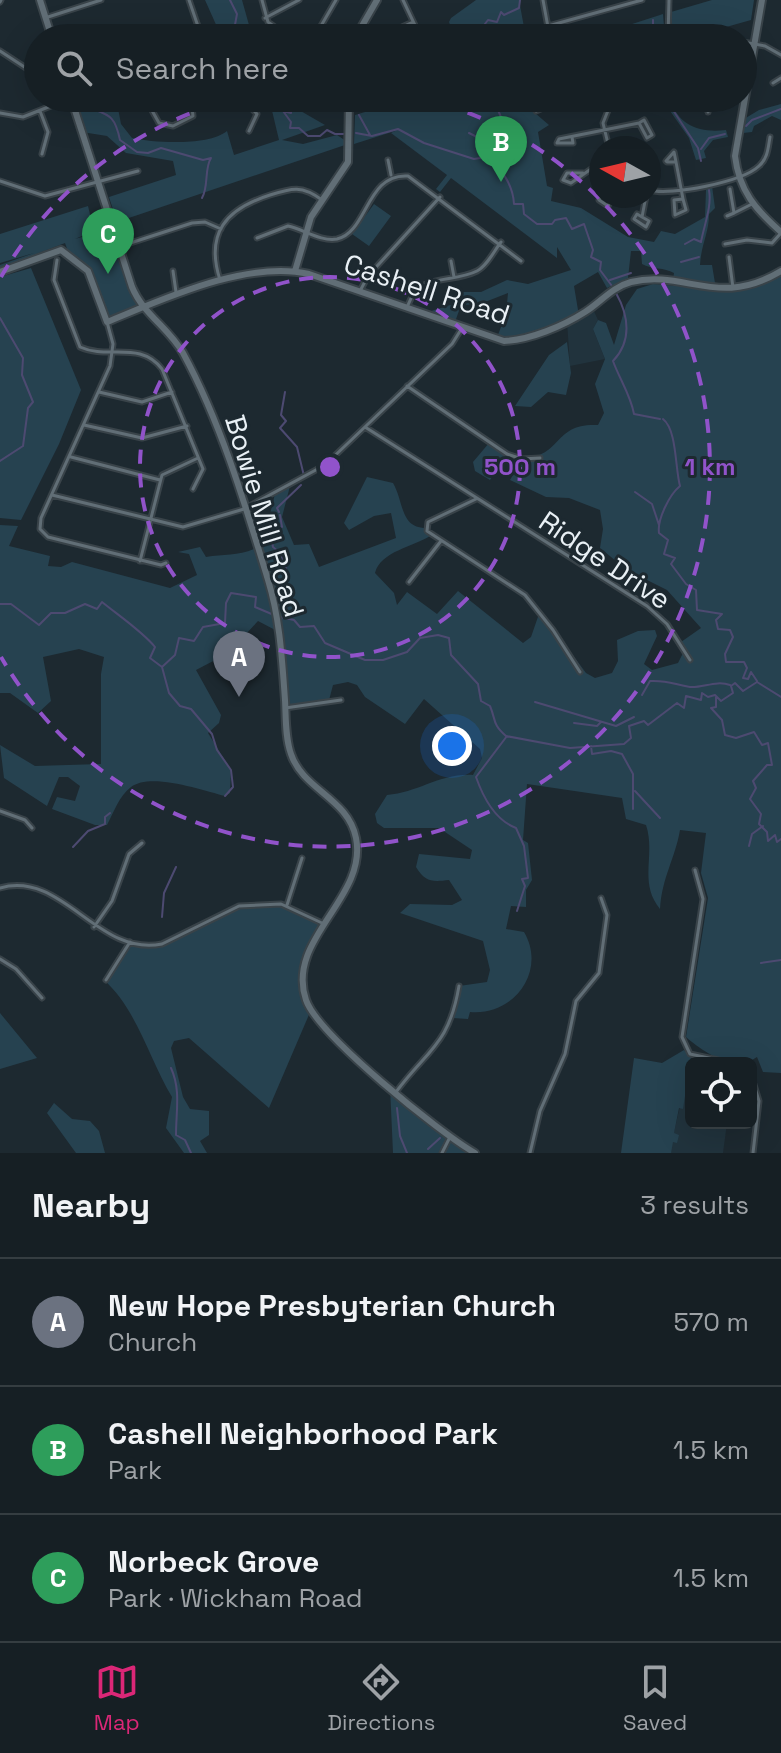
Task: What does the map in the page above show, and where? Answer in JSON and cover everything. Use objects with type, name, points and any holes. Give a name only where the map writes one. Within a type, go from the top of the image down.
[{"type":"street","points":[[40,0],[48,24]]},
{"type":"street","points":[[81,0],[83,6]]},
{"type":"street","points":[[46,18],[101,0]]},
{"type":"street","points":[[189,0],[197,24]]},
{"type":"street","points":[[262,0],[265,18],[272,24]]},
{"type":"street","points":[[265,18],[299,0]]},
{"type":"street","points":[[322,24],[336,0]]},
{"type":"street","points":[[363,24],[377,0]]},
{"type":"street","points":[[403,0],[413,22],[409,24]]},
{"type":"street","points":[[543,0],[548,24]]},
{"type":"street","points":[[555,24],[642,0]]},
{"type":"street","points":[[668,0],[668,24]]},
{"type":"street","points":[[757,27],[762,0]]},
{"type":"street","points":[[757,44],[781,55]]},
{"type":"street","points":[[0,51],[24,67]]},
{"type":"street","points":[[773,83],[781,78]]},
{"type":"street","points":[[0,113],[23,117],[37,112]]},
{"type":"street","points":[[40,112],[48,132],[42,154]]},
{"type":"street","name":"Bowie Mill Road","points":[[76,112],[132,287],[144,307],[183,353],[210,411],[244,509],[277,615],[287,735],[294,760],[305,777],[333,798],[347,815],[357,842],[352,875],[304,964],[303,980],[308,1005],[321,1024],[396,1092],[449,1138],[475,1153]]},
{"type":"street","points":[[153,112],[159,123],[173,126],[193,116],[193,112]]},
{"type":"street","points":[[249,131],[255,112]]},
{"type":"street","points":[[295,271],[305,231],[350,155],[349,112]]},
{"type":"street","points":[[605,136],[603,130],[608,112]]},
{"type":"street","points":[[725,244],[747,240],[772,243],[781,233],[752,204],[738,175],[735,139],[740,112]]},
{"type":"street","points":[[572,137],[642,122]]},
{"type":"street","points":[[661,191],[681,192],[738,175],[761,164],[768,154],[770,137]]},
{"type":"street","points":[[388,160],[392,177]]},
{"type":"street","points":[[676,162],[683,199]]},
{"type":"street","points":[[583,173],[589,169]]},
{"type":"street","points":[[0,181],[45,196],[138,171]]},
{"type":"street","points":[[392,177],[413,177],[501,242],[521,261]]},
{"type":"street","points":[[257,238],[286,226],[331,240],[343,237],[392,177]]},
{"type":"street","points":[[221,282],[213,253],[221,229],[242,206],[292,188],[305,189],[322,200]]},
{"type":"street","points":[[730,189],[734,213]]},
{"type":"street","points":[[360,292],[368,276],[440,197]]},
{"type":"street","points":[[727,216],[752,204]]},
{"type":"street","points":[[642,217],[644,208]]},
{"type":"street","points":[[118,247],[192,223],[205,222],[221,229]]},
{"type":"street","points":[[407,309],[419,286],[479,270],[501,242]]},
{"type":"street","points":[[58,257],[54,280],[80,347],[137,352],[153,359],[162,369],[199,458],[203,474],[193,489]]},
{"type":"street","points":[[6,270],[58,257],[88,271],[109,319],[113,351],[99,392],[40,523],[44,535],[140,561],[166,563]]},
{"type":"street","points":[[729,257],[733,288]]},
{"type":"street","points":[[451,261],[454,277]]},
{"type":"street","name":"Cashell Road","points":[[109,319],[261,270],[295,271],[496,340],[520,339],[579,316],[615,289],[642,280],[733,288],[756,283],[781,271]]},
{"type":"street","points":[[173,271],[178,296]]},
{"type":"street","points":[[52,495],[186,527],[244,509],[313,474],[452,344],[462,328]]},
{"type":"street","points":[[407,386],[507,454],[522,459],[540,458]]},
{"type":"street","points":[[99,392],[142,402],[172,392]]},
{"type":"street","points":[[84,425],[142,438],[187,426]]},
{"type":"street","name":"Ridge Drive","points":[[365,427],[653,611],[667,624],[690,660]]},
{"type":"street","points":[[69,457],[160,480]]},
{"type":"street","points":[[140,561],[160,480],[171,468],[199,458]]},
{"type":"street","points":[[476,499],[428,522],[427,531],[525,595],[580,672]]},
{"type":"street","points":[[409,582],[441,541]]},
{"type":"street","points":[[285,708],[341,700]]},
{"type":"street","points":[[0,811],[25,820],[32,828]]},
{"type":"street","points":[[94,927],[112,901],[129,854],[142,843]]},
{"type":"street","points":[[287,905],[302,858]]},
{"type":"street","points":[[695,870],[703,899],[682,1037],[690,1054],[704,1057]]},
{"type":"street","points":[[0,888],[16,886],[46,892],[94,927],[111,937],[130,942],[162,944],[234,907],[287,905],[325,925]]},
{"type":"street","points":[[530,1153],[540,1110],[565,1054],[576,1001],[599,973],[607,915],[601,898]]},
{"type":"street","points":[[106,980],[130,942]]},
{"type":"street","points":[[0,959],[16,969],[42,998]]},
{"type":"street","points":[[396,1092],[448,1029],[459,986]]},
{"type":"street","points":[[757,1088],[757,1112]]},
{"type":"street","points":[[753,1153],[755,1129]]},
{"type":"street","points":[[442,1153],[449,1138]]},
{"type":"shaded area","points":[[205,0],[242,0],[249,24],[216,24]]},
{"type":"shaded area","points":[[476,0],[519,0],[523,24],[450,24],[451,18]]},
{"type":"shaded area","points":[[712,0],[754,0],[751,20],[737,24],[672,24],[671,12]]},
{"type":"shaded area","points":[[663,14],[664,24],[632,24]]},
{"type":"shaded area","points":[[781,104],[781,120],[772,116],[754,126],[752,132],[743,133],[744,119],[759,110]]},
{"type":"shaded area","points":[[76,112],[119,112],[121,124],[132,138],[195,141],[227,131],[234,155],[279,140],[272,112],[302,112],[325,125],[282,140],[303,144],[337,135],[346,141],[345,145],[117,222],[109,197],[176,175],[173,161],[126,153],[107,136],[82,132]]},
{"type":"shaded area","points":[[365,112],[535,112],[549,125],[538,132],[547,186],[553,188],[551,201],[581,208],[628,237],[654,242],[661,231],[675,234],[705,217],[706,190],[712,186],[715,208],[709,214],[700,265],[712,265],[715,283],[712,286],[673,280],[674,273],[642,264],[641,251],[631,251],[628,278],[607,288],[598,272],[574,286],[579,316],[528,337],[496,340],[506,314],[508,293],[480,304],[461,305],[455,322],[428,312],[463,301],[462,292],[481,292],[507,280],[528,284],[571,270],[557,247],[557,258],[451,178],[440,192],[436,189],[447,175],[391,133],[395,131],[354,144],[355,115]]},
{"type":"shaded area","points":[[671,112],[676,112],[685,122],[699,129],[726,130],[728,137],[713,140],[704,151],[706,158],[696,160],[689,138]]},
{"type":"shaded area","points":[[374,204],[391,216],[369,246],[352,234]]},
{"type":"shaded area","points":[[88,206],[94,231],[75,239],[113,228],[132,287],[144,307],[107,322],[90,276],[70,257],[65,243],[0,268],[0,265],[34,253],[0,263],[0,234]]},
{"type":"shaded area","points":[[31,268],[81,390],[59,444],[21,520],[0,518],[0,277]]},
{"type":"shaded area","points":[[781,275],[781,1073],[763,1072],[757,1057],[716,1057],[686,1037],[708,898],[701,873],[706,833],[680,830],[663,887],[660,909],[650,889],[646,825],[626,819],[622,798],[527,784],[523,840],[528,843],[532,880],[526,890],[526,907],[511,906],[506,929],[524,932],[530,947],[529,976],[512,999],[500,1007],[470,1012],[468,1019],[453,1018],[459,986],[487,982],[490,970],[483,941],[400,913],[410,904],[452,905],[462,900],[449,880],[433,881],[423,876],[416,867],[419,854],[470,859],[472,850],[439,828],[384,828],[377,823],[375,814],[387,795],[450,777],[473,775],[482,758],[480,749],[424,699],[405,724],[365,697],[357,685],[348,682],[333,685],[328,704],[285,708],[279,632],[258,621],[245,635],[244,645],[196,670],[221,715],[219,723],[208,733],[231,770],[230,793],[225,796],[163,782],[140,783],[123,795],[107,825],[95,825],[52,809],[57,797],[75,801],[80,786],[68,777],[59,777],[47,806],[4,778],[0,745],[35,766],[101,764],[101,674],[104,657],[79,649],[43,657],[51,701],[38,713],[10,693],[0,693],[0,525],[18,526],[9,546],[50,556],[48,566],[61,567],[72,562],[170,588],[197,575],[189,554],[178,552],[200,547],[206,557],[254,549],[259,554],[249,525],[270,514],[275,494],[290,486],[282,517],[294,545],[309,544],[319,567],[396,538],[391,513],[374,516],[349,530],[344,523],[367,477],[393,483],[407,519],[411,524],[426,528],[430,536],[384,559],[378,566],[375,573],[394,593],[397,605],[407,592],[437,614],[458,591],[523,643],[531,637],[540,611],[586,673],[595,678],[612,673],[618,661],[617,640],[638,631],[655,630],[657,636],[644,664],[652,670],[678,663],[685,649],[681,642],[701,628],[667,590],[627,570],[600,548],[603,529],[600,510],[569,498],[546,497],[510,480],[522,459],[546,452],[573,429],[598,425],[604,413],[595,384],[605,359],[593,329],[598,320],[606,323],[614,345],[626,305],[637,289],[653,284],[730,290]]},
{"type":"shaded area","points":[[592,307],[598,320],[593,329],[605,359],[570,366],[567,321]]},
{"type":"shaded area","points":[[567,342],[571,373],[566,395],[548,392],[531,407],[515,406],[549,355]]},
{"type":"shaded area","points":[[489,443],[507,454],[490,480],[475,471],[473,462]]},
{"type":"shaded area","points":[[281,904],[325,925],[312,944],[303,980],[311,1010],[269,1108],[189,1038],[174,1041],[171,1048],[183,1097],[190,1109],[209,1111],[209,1135],[200,1141],[207,1153],[184,1153],[166,1128],[172,1097],[134,1020],[103,979],[130,942],[162,944],[228,909]]},
{"type":"shaded area","points":[[0,1013],[37,1058],[0,1069]]},
{"type":"shaded area","points":[[684,1050],[691,1057],[685,1057],[685,1096],[674,1133],[679,1135],[677,1143],[673,1142],[671,1153],[621,1153],[634,1058],[662,1063]]},
{"type":"shaded area","points":[[685,1085],[685,1129],[726,1129],[723,1153],[669,1153]]},
{"type":"shaded area","points":[[390,1087],[475,1153],[393,1153]]},
{"type":"shaded area","points":[[54,1103],[72,1119],[90,1121],[99,1131],[105,1153],[76,1153],[47,1113]]},
{"type":"waterway","points":[[230,0],[237,14],[235,24]]},
{"type":"waterway","points":[[485,24],[488,20],[497,22],[501,12],[504,15],[519,8],[520,0]]},
{"type":"waterway","points":[[746,126],[752,120],[781,109]]},
{"type":"waterway","points":[[99,112],[112,119],[120,140],[137,152],[148,153],[161,148],[203,160],[211,158],[202,198]]},
{"type":"waterway","points":[[284,112],[291,122],[290,128],[299,128],[308,136],[320,136],[327,130],[344,134]]},
{"type":"waterway","points":[[287,112],[291,112]]},
{"type":"waterway","points":[[498,162],[502,155],[498,146],[505,127],[499,112]]},
{"type":"waterway","points":[[674,112],[698,148],[701,161]]},
{"type":"waterway","points":[[359,115],[370,135]]},
{"type":"waterway","points":[[356,133],[372,136],[398,129],[424,143],[474,159],[486,157],[505,176],[514,204],[523,204],[524,214],[537,224],[552,224],[555,220],[566,218],[572,229],[584,224],[593,250],[591,257],[601,262],[600,270],[612,286]]},
{"type":"waterway","points":[[469,133],[477,137],[486,156]]},
{"type":"waterway","points":[[701,149],[709,138],[725,134]]},
{"type":"waterway","points":[[685,244],[694,239],[701,242],[709,209],[709,190]]},
{"type":"waterway","points":[[681,262],[699,257]]},
{"type":"waterway","points":[[610,280],[631,273]]},
{"type":"waterway","points":[[616,293],[626,319],[626,337],[613,361],[634,414],[660,419]]},
{"type":"waterway","points":[[0,318],[23,358],[22,375],[33,402],[28,408],[23,446],[0,461]]},
{"type":"waterway","points":[[285,392],[281,415],[286,421],[280,428],[297,447],[304,476]]},
{"type":"waterway","points":[[663,419],[671,432],[680,486],[668,501],[660,521],[659,533],[668,540],[664,554],[675,558],[671,564],[686,584],[696,590],[697,610],[722,614],[716,620],[718,629],[730,630],[733,637],[725,654],[726,662],[744,662],[747,668],[743,678],[748,679],[751,672],[757,681]]},
{"type":"waterway","points":[[279,512],[277,508],[301,485]]},
{"type":"waterway","points":[[635,492],[652,504],[659,525]]},
{"type":"waterway","points":[[280,515],[282,527]]},
{"type":"waterway","points":[[276,539],[272,542],[273,547],[280,553],[286,569],[287,619]]},
{"type":"waterway","points":[[0,604],[11,604],[39,625],[51,613],[65,613],[85,604],[97,609],[102,602],[150,641],[155,647],[150,658],[162,667],[175,655],[179,638],[194,641],[203,627],[225,623],[226,603],[231,593],[256,597],[255,607],[274,615]]},
{"type":"waterway","points":[[280,617],[294,620],[300,627],[314,626],[325,643],[365,660],[383,660],[407,652],[420,638],[438,635],[449,638],[451,655],[478,684],[481,701],[490,706],[496,725],[506,736],[570,748],[624,744],[631,738],[629,726],[644,721],[648,725],[677,703],[684,708],[686,696],[701,700],[702,693],[708,697],[715,695],[721,701],[733,693],[731,686],[735,683],[743,691],[757,682],[781,697]]},
{"type":"waterway","points":[[162,667],[169,693],[180,706],[191,709],[212,734],[217,750],[231,770],[233,787],[225,796]]},
{"type":"waterway","points":[[642,695],[650,681],[690,687],[720,683],[730,685]]},
{"type":"waterway","points":[[716,697],[716,707],[711,708],[722,720],[725,735],[736,738],[754,732],[762,745],[768,743],[772,765],[767,765],[753,781],[756,788],[750,799],[761,814],[759,824],[767,832],[768,841],[775,835],[777,842],[781,839]]},
{"type":"waterway","points":[[535,702],[616,726],[634,717]]},
{"type":"waterway","points":[[574,723],[597,726],[601,722]]},
{"type":"waterway","points":[[507,736],[476,777],[491,807],[516,828],[524,846],[528,878],[522,879],[525,886],[517,911]]},
{"type":"waterway","points":[[591,746],[592,754],[611,751],[622,754],[633,774],[633,809]]},
{"type":"waterway","points":[[635,791],[660,818]]},
{"type":"waterway","points":[[73,847],[88,831],[105,824],[105,817],[110,813]]},
{"type":"waterway","points":[[749,846],[752,834],[763,826]]},
{"type":"waterway","points":[[162,917],[164,893],[176,867]]},
{"type":"waterway","points":[[761,963],[781,960]]},
{"type":"waterway","points":[[171,1068],[177,1093],[176,1135],[185,1140],[191,1153]]},
{"type":"waterway","points":[[397,1108],[400,1136],[407,1153]]},
{"type":"waterway","points":[[428,1149],[440,1138]]},
{"type":"place","name":"Cashell Neighborhood Park","points":[[501,182]]},
{"type":"place","name":"Norbeck Grove","points":[[108,274]]},
{"type":"place","name":"New Hope Presbyterian Church","points":[[239,697]]}]
